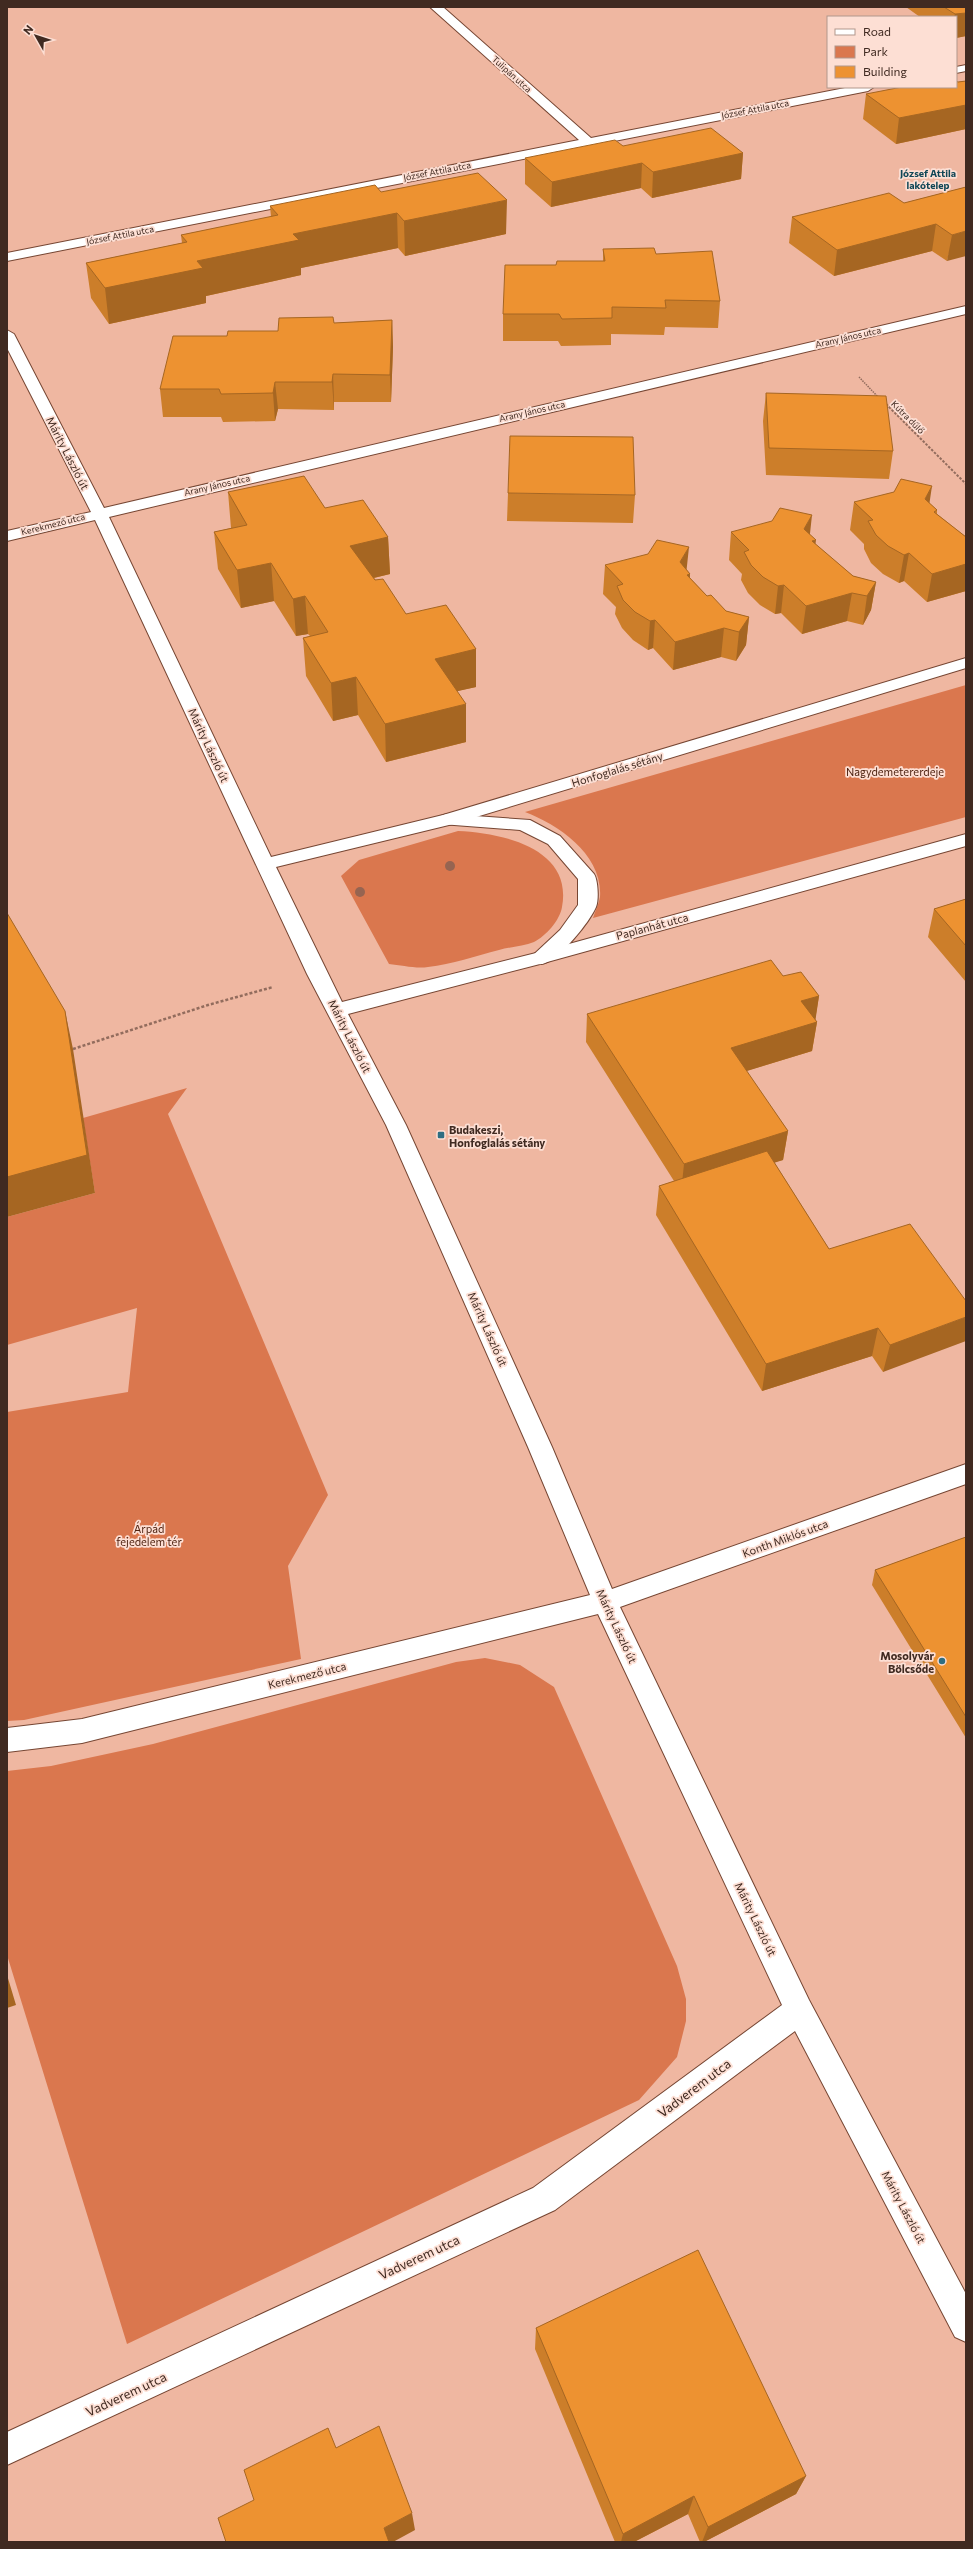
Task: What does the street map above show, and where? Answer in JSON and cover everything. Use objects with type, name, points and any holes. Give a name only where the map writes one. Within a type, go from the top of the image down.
[{"type":"street","name":"Tulipán utca","points":[[436,7],[587,141]]},
{"type":"street","name":"József Attila utca","points":[[7,257],[587,141],[863,88]]},
{"type":"street","name":"Arany János utca","points":[[99,513],[824,342],[966,310]]},
{"type":"street","name":"Márity László út","points":[[7,334],[99,513],[317,974],[396,1125],[540,1447],[605,1602],[799,2010],[966,2326]]},
{"type":"street","name":"Kerekmező utca","points":[[7,536],[99,513]]},
{"type":"street","name":"Honfoglalás sétány","points":[[265,864],[447,820],[966,663]]},
{"type":"street","points":[[447,820],[524,824],[554,840],[587,878],[586,906],[567,934],[540,958]]},
{"type":"street","name":"Paplanhát utca","points":[[337,1010],[540,958],[966,840]]},
{"type":"street","name":"Konth Miklós utca","points":[[605,1602],[966,1474]]},
{"type":"street","name":"Kerekmező utca","points":[[7,1740],[82,1731],[605,1602]]},
{"type":"street","name":"Vadverem utca","points":[[7,2450],[544,2199],[799,2010]]},
{"type":"path","name":"Kútra dűlő","points":[[824,342],[966,484]]},
{"type":"path","points":[[73,1049],[208,1005],[317,974]]},
{"type":"green space","name":"Nagydemetererdeje","points":[[966,685],[966,817],[593,918],[600,897],[599,882],[587,855],[564,834],[551,825],[525,812]]},
{"type":"green space","points":[[458,831],[476,832],[513,840],[531,848],[546,858],[557,871],[562,887],[561,912],[548,932],[534,942],[437,966],[414,967],[389,964],[341,876],[359,860]]},
{"type":"green space","name":"Árpád fejedelem tér","points":[[187,1088],[168,1114],[328,1495],[288,1566],[301,1659],[24,1720],[7,1721],[7,1412],[128,1392],[137,1308],[7,1345],[7,1217],[95,1193],[83,1118]]},
{"type":"green space","points":[[485,1658],[520,1665],[554,1687],[677,1966],[686,1999],[686,2021],[677,2057],[639,2100],[127,2344],[7,1955],[7,1771],[51,1766],[153,1744],[456,1662]]},
{"type":"building","points":[[944,7],[966,7],[966,13],[955,14]]},
{"type":"building","points":[[966,81],[966,105],[899,118],[866,94],[897,88],[957,88],[957,82]]},
{"type":"building","points":[[711,128],[743,153],[653,172],[642,163],[552,182],[525,158],[615,140],[623,146]]},
{"type":"building","points":[[478,173],[507,200],[404,221],[397,213],[293,234],[299,240],[197,261],[203,268],[105,288],[86,263],[187,242],[181,235],[278,215],[270,206],[375,185],[381,192]]},
{"type":"building","points":[[966,187],[966,231],[952,235],[936,224],[837,250],[792,217],[889,193],[904,203]]},
{"type":"building","points":[[654,248],[656,254],[712,251],[720,301],[665,300],[666,308],[612,307],[612,318],[562,319],[559,314],[503,314],[505,265],[556,265],[557,261],[605,261],[603,249]]},
{"type":"building","points":[[333,317],[334,323],[392,320],[390,375],[333,374],[332,382],[275,382],[273,393],[221,394],[219,389],[160,389],[173,336],[227,336],[228,331],[278,331],[279,318]]},
{"type":"building","points":[[766,393],[886,396],[893,451],[769,448]]},
{"type":"building","points":[[510,436],[633,437],[635,495],[508,493]]},
{"type":"building","points":[[304,476],[325,508],[363,500],[388,537],[350,546],[375,580],[383,579],[406,614],[446,605],[476,649],[435,659],[466,704],[385,724],[356,677],[331,683],[303,638],[328,632],[305,596],[293,599],[271,563],[237,570],[214,532],[247,525],[228,492]]},
{"type":"building","points":[[901,479],[932,486],[925,499],[937,510],[934,512],[966,537],[966,564],[932,574],[909,553],[904,555],[888,546],[876,535],[868,521],[873,520],[854,502],[894,492]]},
{"type":"building","points":[[780,508],[812,515],[804,529],[816,540],[812,541],[853,576],[876,582],[867,596],[852,593],[806,606],[784,585],[778,586],[763,577],[751,565],[744,552],[749,550],[731,532],[772,521]]},
{"type":"building","points":[[657,540],[689,547],[680,562],[690,574],[687,575],[707,596],[711,595],[726,611],[749,617],[739,632],[724,628],[675,642],[655,620],[650,621],[635,612],[623,600],[617,586],[623,584],[605,565],[648,554]]},
{"type":"building","points":[[966,899],[966,946],[934,909]]},
{"type":"building","points":[[7,913],[65,1011],[87,1155],[7,1177]]},
{"type":"building","points":[[771,960],[783,976],[801,972],[819,996],[801,1001],[817,1022],[731,1048],[788,1131],[684,1164],[587,1014]]},
{"type":"building","points":[[767,1151],[829,1249],[910,1224],[966,1301],[966,1317],[890,1345],[878,1328],[766,1364],[659,1186]]},
{"type":"building","name":"Mosolyvár Bölcsőde","points":[[966,1537],[966,1717],[875,1570]]},
{"type":"building","points":[[698,2250],[806,2476],[708,2527],[694,2496],[623,2534],[536,2328]]},
{"type":"building","points":[[379,2426],[412,2513],[384,2528],[389,2542],[226,2542],[218,2518],[254,2500],[244,2470],[328,2428],[336,2448]]},
{"type":"place","name":"Budakeszi, Honfoglalás sétány","points":[[441,1135]]},
{"type":"place","name":"Mosolyvár Bölcsőde","points":[[942,1661]]},
{"type":"district","name":"József Attila lakótelep","points":[[928,178]]}]
